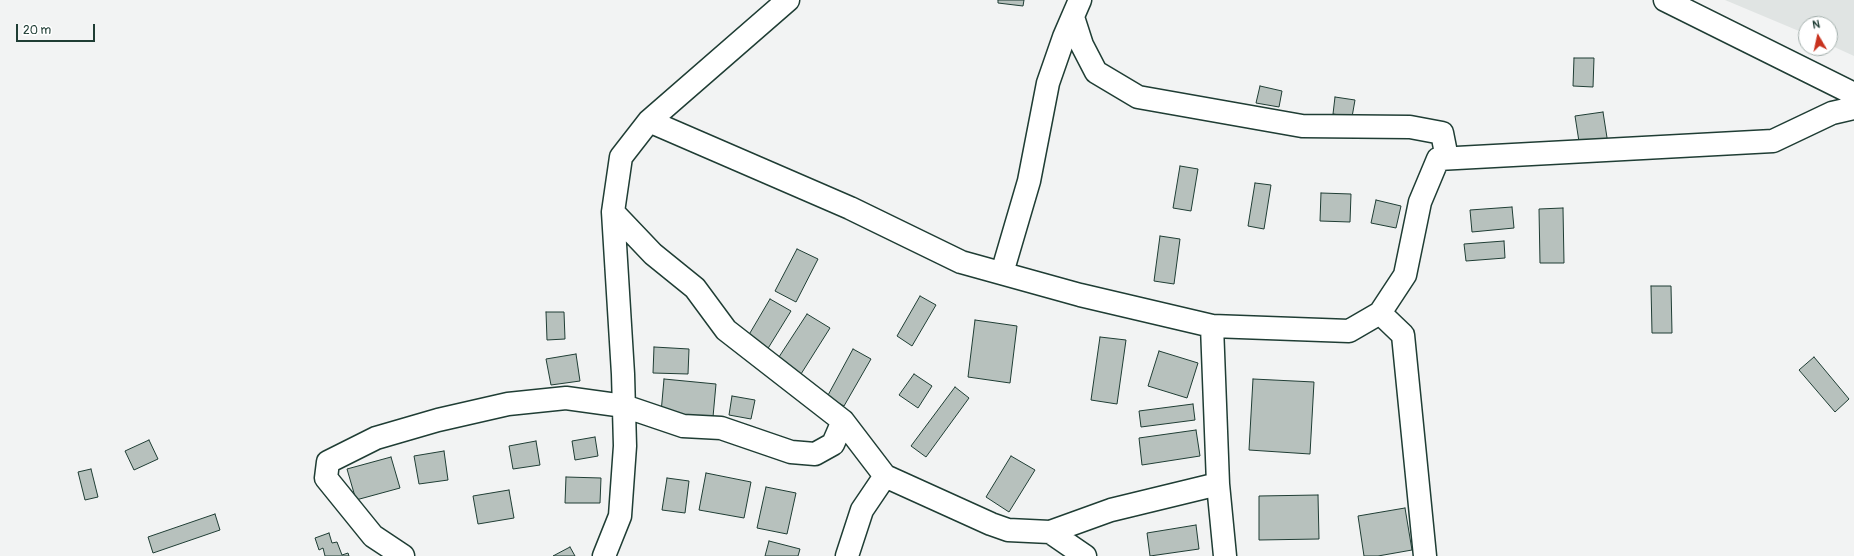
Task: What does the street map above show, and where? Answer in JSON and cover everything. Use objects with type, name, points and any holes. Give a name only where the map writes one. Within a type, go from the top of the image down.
[{"type":"street","points":[[604,556],[620,516],[625,446],[624,406],[612,212],[620,157],[649,121],[788,0]]},
{"type":"street","points":[[1665,0],[1854,94]]},
{"type":"street","points":[[1002,273],[1029,181],[1048,83],[1076,9]]},
{"type":"street","points":[[1076,9],[1082,45],[1096,72],[1138,97],[1302,126],[1410,126],[1442,133],[1447,158]]},
{"type":"street","points":[[649,121],[850,208],[962,262],[1080,295],[1212,326],[1349,331],[1380,313],[1405,275],[1420,202],[1438,159],[1773,142],[1832,114],[1854,108]]},
{"type":"street","points":[[612,212],[653,254],[695,288],[726,330],[843,421],[886,476],[1008,530],[1050,532],[1111,510],[1218,484]]},
{"type":"street","points":[[1380,313],[1404,334],[1425,556]]},
{"type":"street","points":[[1212,326],[1218,484],[1225,556]]},
{"type":"street","points":[[404,556],[373,536],[326,478],[328,462],[376,438],[438,420],[508,404],[566,398],[624,406],[683,426],[720,428],[791,452],[815,454],[833,444],[843,421]]},
{"type":"street","points":[[847,556],[862,510],[886,476]]},
{"type":"street","points":[[1050,532],[1085,556]]},
{"type":"shaded area","points":[[1725,0],[1854,0],[1854,56],[1838,49],[1838,16],[1798,16],[1798,31]]},
{"type":"building","points":[[998,0],[1024,0],[1023,6],[998,3]]},
{"type":"building","points":[[1574,58],[1594,58],[1593,87],[1573,86]]},
{"type":"building","points":[[1260,86],[1282,91],[1279,107],[1256,103]]},
{"type":"building","points":[[1335,97],[1355,100],[1352,117],[1333,114]]},
{"type":"building","points":[[1603,112],[1608,144],[1580,148],[1575,116]]},
{"type":"building","points":[[1180,166],[1198,169],[1191,211],[1173,208]]},
{"type":"building","points":[[1255,183],[1271,185],[1264,229],[1248,226]]},
{"type":"building","points":[[1321,193],[1351,194],[1350,222],[1320,221]]},
{"type":"building","points":[[1376,200],[1401,206],[1396,228],[1371,223]]},
{"type":"building","points":[[1512,207],[1514,228],[1472,232],[1470,210]]},
{"type":"building","points":[[1563,208],[1564,263],[1540,263],[1539,209]]},
{"type":"building","points":[[1160,236],[1180,239],[1174,284],[1154,281]]},
{"type":"building","points":[[1504,241],[1505,258],[1466,261],[1464,244]]},
{"type":"building","points":[[797,249],[818,259],[796,302],[775,291]]},
{"type":"building","points":[[1651,286],[1671,286],[1672,333],[1652,333]]},
{"type":"building","points":[[920,296],[936,305],[912,346],[897,336]]},
{"type":"building","points":[[770,299],[791,311],[767,350],[747,338]]},
{"type":"building","points":[[546,312],[564,312],[565,339],[547,340]]},
{"type":"building","points":[[807,314],[830,328],[801,374],[777,360]]},
{"type":"building","points":[[975,320],[1017,326],[1010,383],[968,377]]},
{"type":"building","points":[[1100,337],[1126,340],[1117,404],[1091,400]]},
{"type":"building","points":[[654,347],[689,349],[688,374],[653,373]]},
{"type":"building","points":[[853,349],[871,359],[844,406],[827,397]]},
{"type":"building","points":[[1159,351],[1198,363],[1187,398],[1148,386]]},
{"type":"building","points":[[576,354],[580,381],[551,385],[546,359]]},
{"type":"building","points":[[1814,357],[1849,399],[1835,412],[1799,370]]},
{"type":"building","points":[[914,374],[932,386],[918,408],[899,395]]},
{"type":"building","points":[[664,379],[716,384],[713,417],[661,413]]},
{"type":"building","points":[[1253,379],[1314,382],[1310,454],[1249,450]]},
{"type":"building","points":[[955,387],[969,398],[926,457],[911,446]]},
{"type":"building","points":[[732,396],[755,400],[751,419],[729,415]]},
{"type":"building","points":[[1193,404],[1195,420],[1141,427],[1139,411]]},
{"type":"building","points":[[1196,430],[1200,456],[1142,465],[1139,438]]},
{"type":"building","points":[[595,437],[598,456],[575,460],[572,441]]},
{"type":"building","points":[[149,440],[158,459],[134,470],[125,451]]},
{"type":"building","points":[[536,441],[540,465],[513,469],[509,446]]},
{"type":"building","points":[[444,451],[448,480],[419,484],[414,456]]},
{"type":"building","points":[[1011,456],[1035,470],[1009,512],[986,497]]},
{"type":"building","points":[[391,457],[400,488],[356,500],[347,469]]},
{"type":"building","points":[[91,469],[98,497],[85,500],[78,472]]},
{"type":"building","points":[[706,473],[751,482],[744,518],[699,510]]},
{"type":"building","points":[[566,477],[601,478],[600,503],[565,503]]},
{"type":"building","points":[[667,478],[689,481],[685,513],[662,510]]},
{"type":"building","points":[[766,487],[796,493],[787,534],[757,528]]},
{"type":"building","points":[[509,490],[514,518],[478,524],[473,496]]},
{"type":"building","points":[[1318,495],[1319,539],[1259,540],[1259,496]]},
{"type":"building","points":[[1405,508],[1412,550],[1378,556],[1364,556],[1358,516]]},
{"type":"building","points":[[215,514],[220,530],[153,553],[148,537]]},
{"type":"building","points":[[1196,525],[1199,549],[1150,556],[1147,533]]},
{"type":"building","points":[[329,533],[332,543],[337,542],[342,555],[348,553],[349,556],[325,556],[323,548],[319,550],[315,538]]},
{"type":"building","points":[[769,541],[800,549],[798,556],[765,556]]},
{"type":"building","points":[[570,547],[575,556],[553,556]]}]
